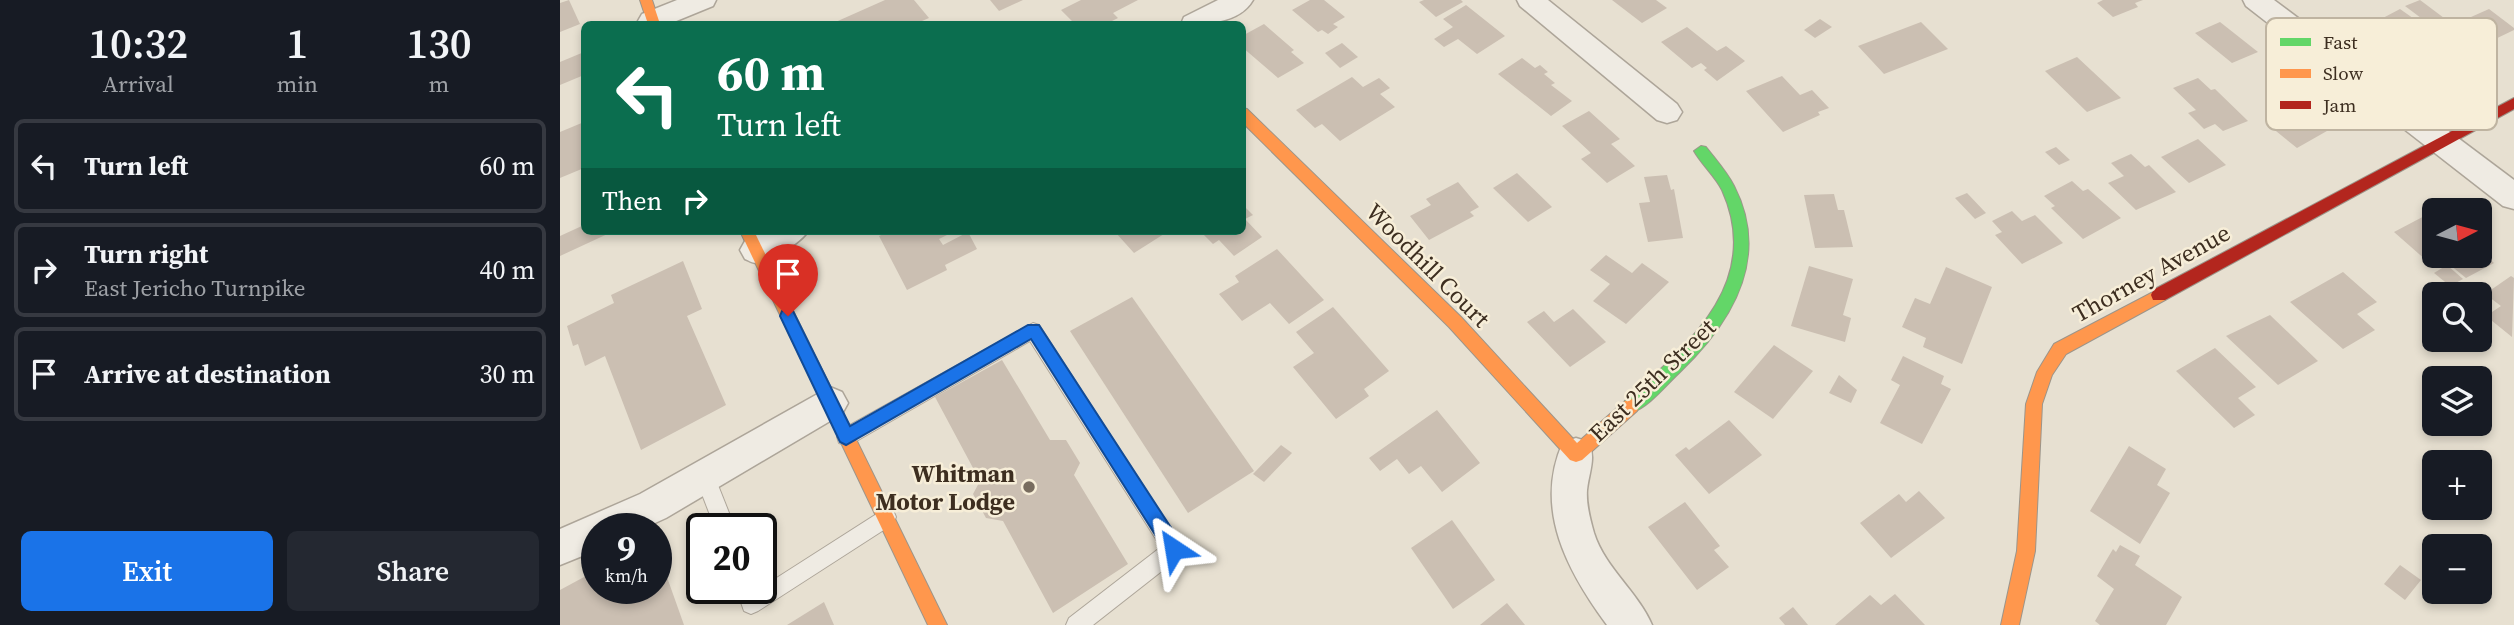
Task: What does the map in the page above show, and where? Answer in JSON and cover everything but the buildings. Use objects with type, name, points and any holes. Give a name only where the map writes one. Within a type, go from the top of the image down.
[{"type":"street","points":[[651,15],[703,0]]},
{"type":"street","points":[[1200,21],[1240,0]]},
{"type":"street","points":[[1530,0],[1667,112]]},
{"type":"street","points":[[2256,0],[2279,18]]},
{"type":"street","name":"Thorney Avenue","points":[[2497,112],[2514,103]]},
{"type":"street","name":"Woodhill Court","points":[[1246,117],[1432,298],[1541,412],[1576,454]]},
{"type":"street","points":[[2425,130],[2514,197]]},
{"type":"street","name":"Thorney Avenue","points":[[2010,625],[2026,551],[2034,404],[2045,372],[2060,349],[2463,130]]},
{"type":"street","name":"East 25th Street","points":[[1576,454],[1692,348],[1726,306],[1742,271],[1741,230],[1730,191],[1701,150]]},
{"type":"street","points":[[774,235],[751,240],[938,625]]},
{"type":"street","points":[[638,513],[830,403]]},
{"type":"street","points":[[1576,454],[1568,501],[1578,544],[1608,596],[1632,625]]},
{"type":"street","points":[[560,547],[581,538]]},
{"type":"lane","points":[[846,437],[1033,330],[1174,549],[1076,625]]},
{"type":"lane","points":[[705,475],[719,513]]},
{"type":"lane","points":[[777,587],[886,517]]},
{"type":"traffic: fast","points":[[1631,406],[1702,337],[1721,312],[1735,285],[1742,255],[1741,224],[1729,190],[1701,151]]},
{"type":"traffic: slow","points":[[646,0],[653,21]]},
{"type":"traffic: slow","points":[[1246,117],[1455,322],[1576,454],[1631,406]]},
{"type":"traffic: slow","points":[[749,235],[938,625]]},
{"type":"traffic: slow","points":[[2010,625],[2026,551],[2034,404],[2045,372],[2060,349],[2159,295]]},
{"type":"traffic: jam","points":[[2497,112],[2514,103]]},
{"type":"traffic: jam","points":[[2159,295],[2464,130]]},
{"type":"place","name":"Whitman Motor Lodge","points":[[1029,487]]},
{"type":"route","points":[[788,316],[846,437],[1033,330],[1174,549]]}]
